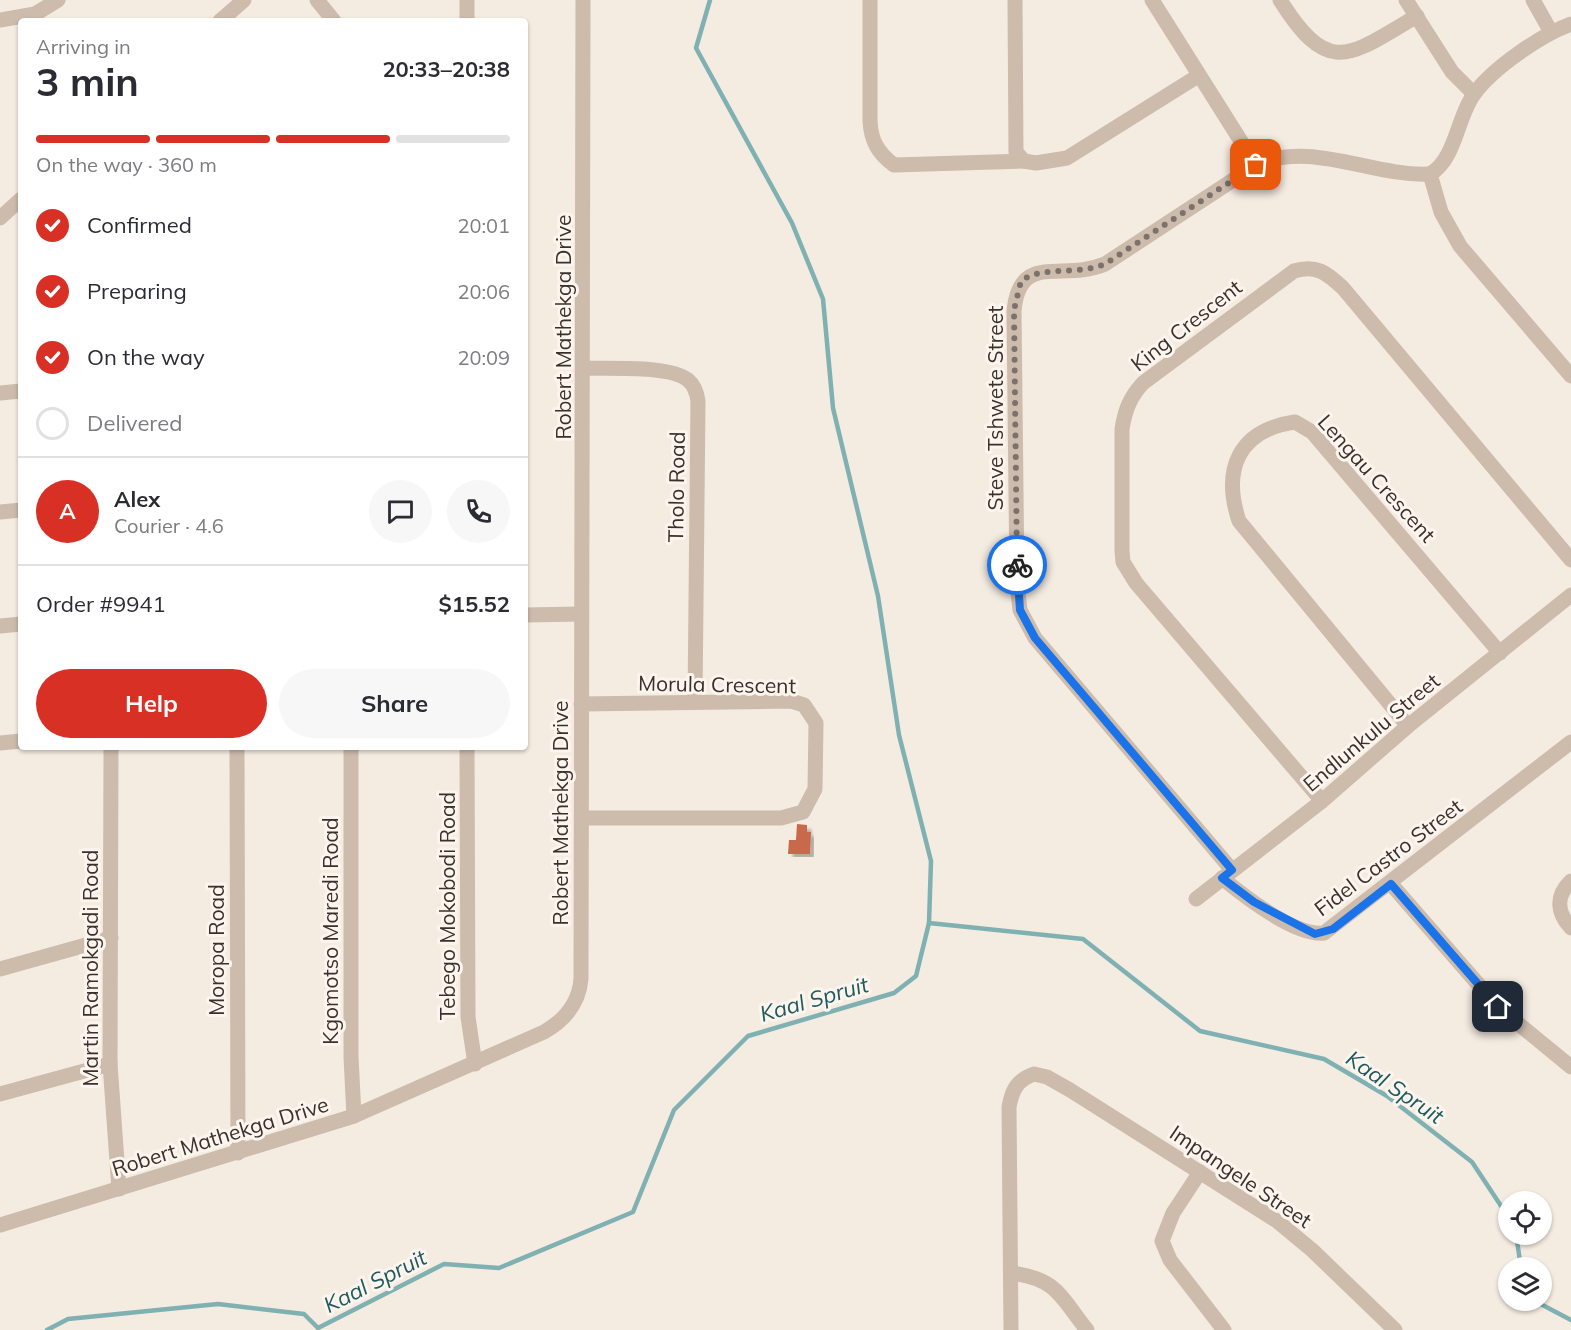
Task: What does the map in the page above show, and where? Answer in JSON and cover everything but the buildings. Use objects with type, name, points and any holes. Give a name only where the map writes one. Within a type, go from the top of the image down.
[{"type":"street","points":[[0,20],[35,14],[58,0]]},
{"type":"street","points":[[223,18],[244,0]]},
{"type":"street","points":[[317,0],[332,18]]},
{"type":"street","points":[[467,0],[467,18]]},
{"type":"street","name":"Robert Mathekga Drive","points":[[0,1225],[354,1116],[475,1064],[553,1027],[568,1014],[578,997],[581,979],[581,614],[585,368],[584,0]]},
{"type":"street","points":[[870,0],[870,128],[880,153],[894,165],[1024,161],[1036,163],[1066,158],[1198,76]]},
{"type":"street","points":[[1015,0],[1016,152],[1024,161]]},
{"type":"street","points":[[1152,0],[1256,165]]},
{"type":"street","points":[[1280,0],[1304,36],[1313,44],[1333,51],[1353,51],[1364,47],[1416,16]]},
{"type":"street","points":[[1406,0],[1452,72],[1474,94]]},
{"type":"street","points":[[1533,0],[1551,32]]},
{"type":"street","points":[[1571,24],[1551,32],[1507,63],[1474,94],[1442,164],[1430,174],[1441,212],[1460,246],[1571,376]]},
{"type":"street","name":"Steve Tshwete Street","points":[[1227,874],[1035,638],[1020,610],[1017,584],[1014,310],[1018,288],[1027,277],[1039,273],[1084,272],[1105,264],[1256,165],[1275,157],[1292,155],[1430,174]]},
{"type":"street","points":[[0,218],[18,202]]},
{"type":"street","name":"King Crescent","points":[[1322,801],[1136,583],[1124,562],[1122,429],[1125,411],[1132,395],[1143,383],[1294,271],[1306,267],[1324,271],[1343,288],[1571,560]]},
{"type":"street","name":"Tholo Road","points":[[585,368],[674,373],[688,380],[695,389],[698,401],[695,702]]},
{"type":"street","points":[[0,393],[18,391]]},
{"type":"street","name":"Lengau Crescent","points":[[1408,726],[1239,521],[1234,506],[1232,475],[1239,452],[1249,441],[1274,425],[1295,422],[1303,425],[1321,440],[1500,652]]},
{"type":"street","points":[[0,512],[18,510]]},
{"type":"street","name":"Endlunkulu Street","points":[[1196,900],[1322,801],[1408,726],[1571,595]]},
{"type":"street","points":[[528,615],[581,614]]},
{"type":"street","points":[[0,626],[18,624]]},
{"type":"street","name":"Morula Crescent","points":[[581,704],[791,701],[804,705],[816,723],[815,789],[803,812],[781,818],[582,818]]},
{"type":"street","points":[[0,742],[18,741]]},
{"type":"street","name":"Fidel Castro Street","points":[[1227,874],[1254,902],[1315,934],[1333,929],[1571,742]]},
{"type":"street","name":"Martin Ramokgadi Road","points":[[111,750],[110,1064],[119,1189]]},
{"type":"street","name":"Moropa Road","points":[[237,750],[238,1153]]},
{"type":"street","name":"Kgomotso Maredi Road","points":[[351,750],[351,1057],[354,1116]]},
{"type":"street","name":"Tebego Mokobodi Road","points":[[467,750],[468,1025],[475,1064]]},
{"type":"street","points":[[1571,882],[1562,891],[1559,900],[1562,917],[1571,928]]},
{"type":"street","points":[[1391,884],[1498,1007],[1571,1067]]},
{"type":"street","points":[[0,969],[111,938]]},
{"type":"street","points":[[0,1094],[110,1064]]},
{"type":"street","name":"Impangele Street","points":[[1011,1273],[1011,1094],[1025,1077],[1034,1074],[1047,1077],[1277,1221],[1312,1250],[1395,1330]]},
{"type":"street","points":[[1200,1172],[1173,1213],[1162,1241],[1170,1260],[1224,1330]]},
{"type":"street","points":[[1011,1330],[1011,1273],[1040,1278],[1048,1283],[1087,1330]]},
{"type":"waterway","points":[[710,0],[696,48],[792,223],[823,299],[833,408],[878,596],[899,735],[931,861],[929,923]]},
{"type":"waterway","name":"Kaal Spruit","points":[[47,1330],[68,1319],[218,1304],[304,1314],[318,1328],[444,1264],[499,1268],[633,1212],[674,1110],[748,1036],[894,993],[916,976],[929,923],[1083,939],[1200,1031],[1324,1059],[1387,1096],[1472,1162],[1498,1201]]},
{"type":"waterway","name":"Kaal Spruit","points":[[1518,1245],[1519,1257]]},
{"type":"waterway","name":"Kaal Spruit","points":[[1552,1310],[1571,1320]]},
{"type":"way so far","points":[[1017,565],[1014,310],[1021,281],[1033,274],[1084,272],[1105,264],[1256,165]]},
{"type":"route","points":[[1017,565],[1017,598],[1020,610],[1035,638],[1232,870],[1222,878],[1254,902],[1307,932],[1315,934],[1333,929],[1391,884],[1498,1007]]}]
